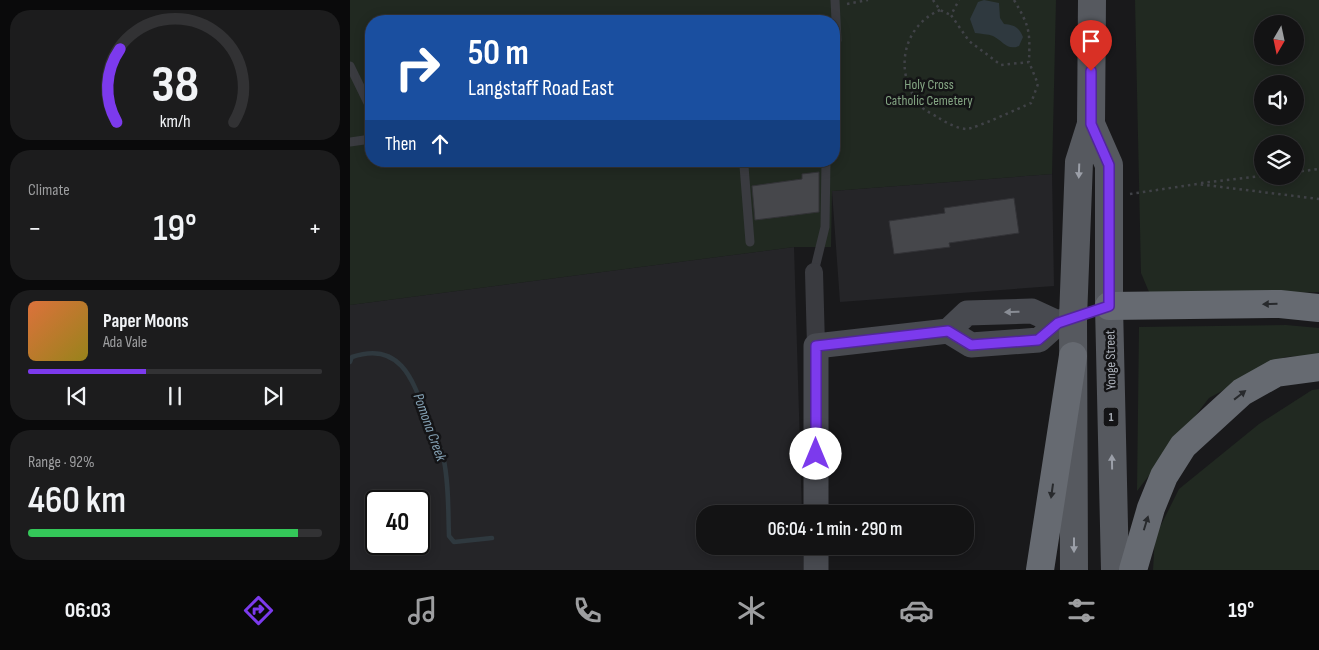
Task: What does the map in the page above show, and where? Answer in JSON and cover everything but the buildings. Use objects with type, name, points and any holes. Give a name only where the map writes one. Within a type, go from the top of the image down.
[{"type":"highway","points":[[1109,306],[1280,304],[1319,308]]},
{"type":"highway","points":[[1040,570],[1073,356]]},
{"type":"highway","points":[[1133,570],[1151,508],[1164,476],[1182,446],[1242,392],[1276,373],[1319,367]]},
{"type":"main road","name":"Yonge Street","points":[[1074,570],[1073,356],[1066,320],[1079,162],[1091,124],[1092,0]]},
{"type":"main road","name":"Yonge Street","points":[[1091,124],[1109,165],[1109,306],[1115,570]]},
{"type":"main road","points":[[1066,320],[1109,306]]},
{"type":"street","points":[[814,272],[816,505]]},
{"type":"street","points":[[816,346],[948,331],[968,313],[1032,311],[1066,320]]},
{"type":"street","points":[[816,555],[816,570]]},
{"type":"lane","points":[[350,66],[365,97]]},
{"type":"lane","points":[[350,142],[365,140]]},
{"type":"lane","points":[[744,167],[750,242]]},
{"type":"lane","points":[[814,272],[825,227],[826,167]]},
{"type":"path","points":[[835,3],[868,0]]},
{"type":"path","points":[[933,0],[940,10],[951,15],[969,41],[1000,65],[1029,62]]},
{"type":"path","points":[[951,15],[959,0]]},
{"type":"path","points":[[940,10],[927,16],[915,26],[905,58],[905,77],[920,106],[944,122],[968,129],[1031,103],[1038,84],[1029,62],[1031,40],[1029,26],[1014,0]]},
{"type":"path","points":[[1304,171],[1319,169]]},
{"type":"path","points":[[1109,195],[1254,177]]},
{"type":"path","points":[[1197,184],[1319,199]]},
{"type":"shaded area","points":[[984,0],[999,3],[1000,18],[1004,24],[1016,27],[1023,37],[1019,46],[1011,47],[993,36],[975,33],[970,19],[978,2]]},
{"type":"shaded area","points":[[1052,174],[1054,286],[840,302],[832,191]]},
{"type":"shaded area","points":[[794,247],[802,505],[696,505],[696,555],[803,555],[803,570],[350,570],[350,305]]},
{"type":"green space","name":"Holy Cross Catholic Cemetery","points":[[350,0],[1056,0],[1052,174],[832,191],[831,247],[794,247],[350,305]]},
{"type":"green space","points":[[1135,0],[1319,0],[1319,292],[1169,297],[1149,292],[1141,273]]},
{"type":"green space","points":[[1286,325],[1319,328],[1319,355],[1285,357],[1209,398],[1137,491],[1139,327]]},
{"type":"green space","points":[[1319,389],[1319,570],[1153,570],[1155,537],[1179,489],[1259,424],[1312,390]]},
{"type":"waterway","name":"Pomona Creek","points":[[350,362],[352,357],[370,353],[384,355],[396,361],[405,370],[418,395],[443,456],[447,486],[449,536],[454,542],[492,538]]},
{"type":"route","points":[[816,454],[816,346],[948,331],[971,345],[1038,340],[1058,323],[1109,306],[1109,165],[1091,124],[1091,71]]}]
